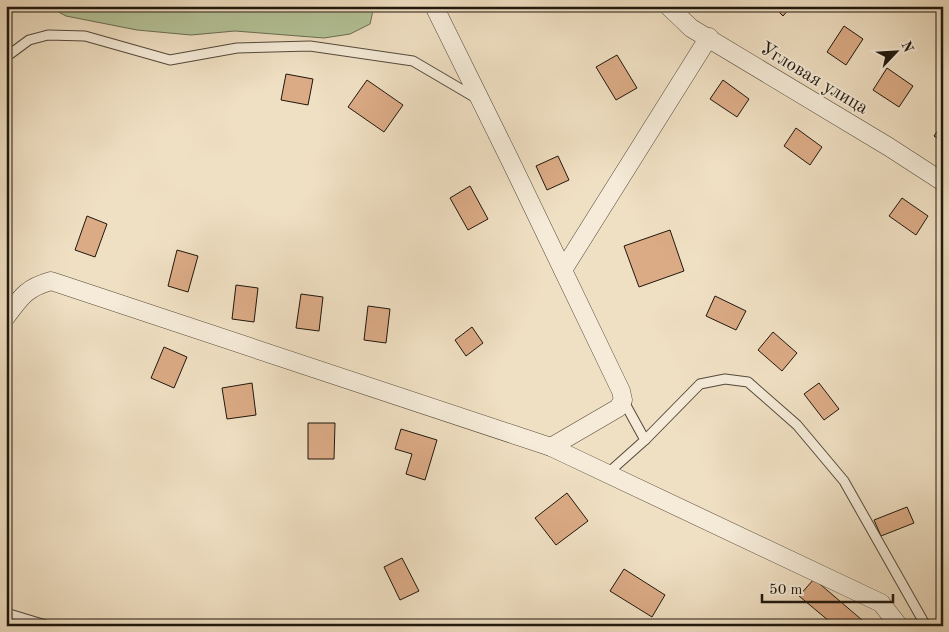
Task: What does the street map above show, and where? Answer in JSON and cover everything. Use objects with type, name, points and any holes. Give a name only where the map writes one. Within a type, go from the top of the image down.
[{"type":"street","points":[[434,6],[621,391],[623,400],[618,408],[551,447]]},
{"type":"street","name":"Угловая улица","points":[[668,6],[691,28],[709,37],[943,182]]},
{"type":"street","points":[[562,270],[709,37]]},
{"type":"street","points":[[6,318],[20,298],[36,286],[51,281],[551,447],[881,603],[899,626]]},
{"type":"lane","points":[[6,57],[29,40],[48,35],[84,36],[170,60],[237,48],[310,46],[413,61],[480,100]]},
{"type":"lane","points":[[608,473],[645,440],[700,384],[725,378],[748,382],[797,425],[844,481],[926,626]]},
{"type":"lane","points":[[623,400],[645,440]]},
{"type":"lane","points":[[6,613],[49,626]]},
{"type":"green space","points":[[47,6],[374,6],[370,24],[350,34],[324,38],[235,31],[191,35],[137,30],[66,16]]},
{"type":"building","points":[[773,6],[792,6],[783,16]]},
{"type":"building","points":[[844,26],[863,39],[846,65],[827,52]]},
{"type":"building","points":[[617,55],[637,88],[616,100],[596,67]]},
{"type":"building","points":[[887,68],[913,86],[899,107],[873,90]]},
{"type":"building","points":[[286,74],[313,79],[308,105],[281,100]]},
{"type":"building","points":[[367,80],[403,105],[384,132],[348,107]]},
{"type":"building","points":[[723,80],[749,99],[737,117],[710,99]]},
{"type":"building","points":[[943,123],[943,142],[934,136]]},
{"type":"building","points":[[796,128],[822,147],[810,165],[784,146]]},
{"type":"building","points":[[558,156],[569,180],[547,190],[536,166]]},
{"type":"building","points":[[470,186],[488,219],[468,230],[450,198]]},
{"type":"building","points":[[902,198],[928,216],[916,235],[889,216]]},
{"type":"building","points":[[87,216],[107,224],[95,257],[75,250]]},
{"type":"building","points":[[670,230],[684,271],[639,287],[624,246]]},
{"type":"building","points":[[177,250],[198,256],[188,292],[168,286]]},
{"type":"building","points":[[236,285],[258,288],[254,322],[232,319]]},
{"type":"building","points":[[301,294],[323,297],[319,331],[296,328]]},
{"type":"building","points":[[715,296],[746,311],[736,330],[706,316]]},
{"type":"building","points":[[368,306],[390,309],[386,343],[364,340]]},
{"type":"building","points":[[472,327],[483,343],[466,356],[455,340]]},
{"type":"building","points":[[773,332],[797,353],[782,371],[758,350]]},
{"type":"building","points":[[164,347],[187,357],[174,388],[151,378]]},
{"type":"building","points":[[252,383],[256,415],[227,419],[222,388]]},
{"type":"building","points":[[819,383],[839,409],[824,420],[804,394]]},
{"type":"building","points":[[308,423],[335,423],[334,459],[308,459]]},
{"type":"building","points":[[401,429],[437,440],[425,480],[406,474],[412,454],[395,449]]},
{"type":"building","points":[[567,493],[588,521],[556,545],[535,518]]},
{"type":"building","points":[[907,507],[914,523],[881,536],[874,520]]},
{"type":"building","points":[[402,558],[419,591],[400,600],[384,567]]},
{"type":"building","points":[[624,569],[665,595],[652,617],[610,591]]},
{"type":"building","points":[[814,579],[869,626],[835,626],[799,596]]}]
